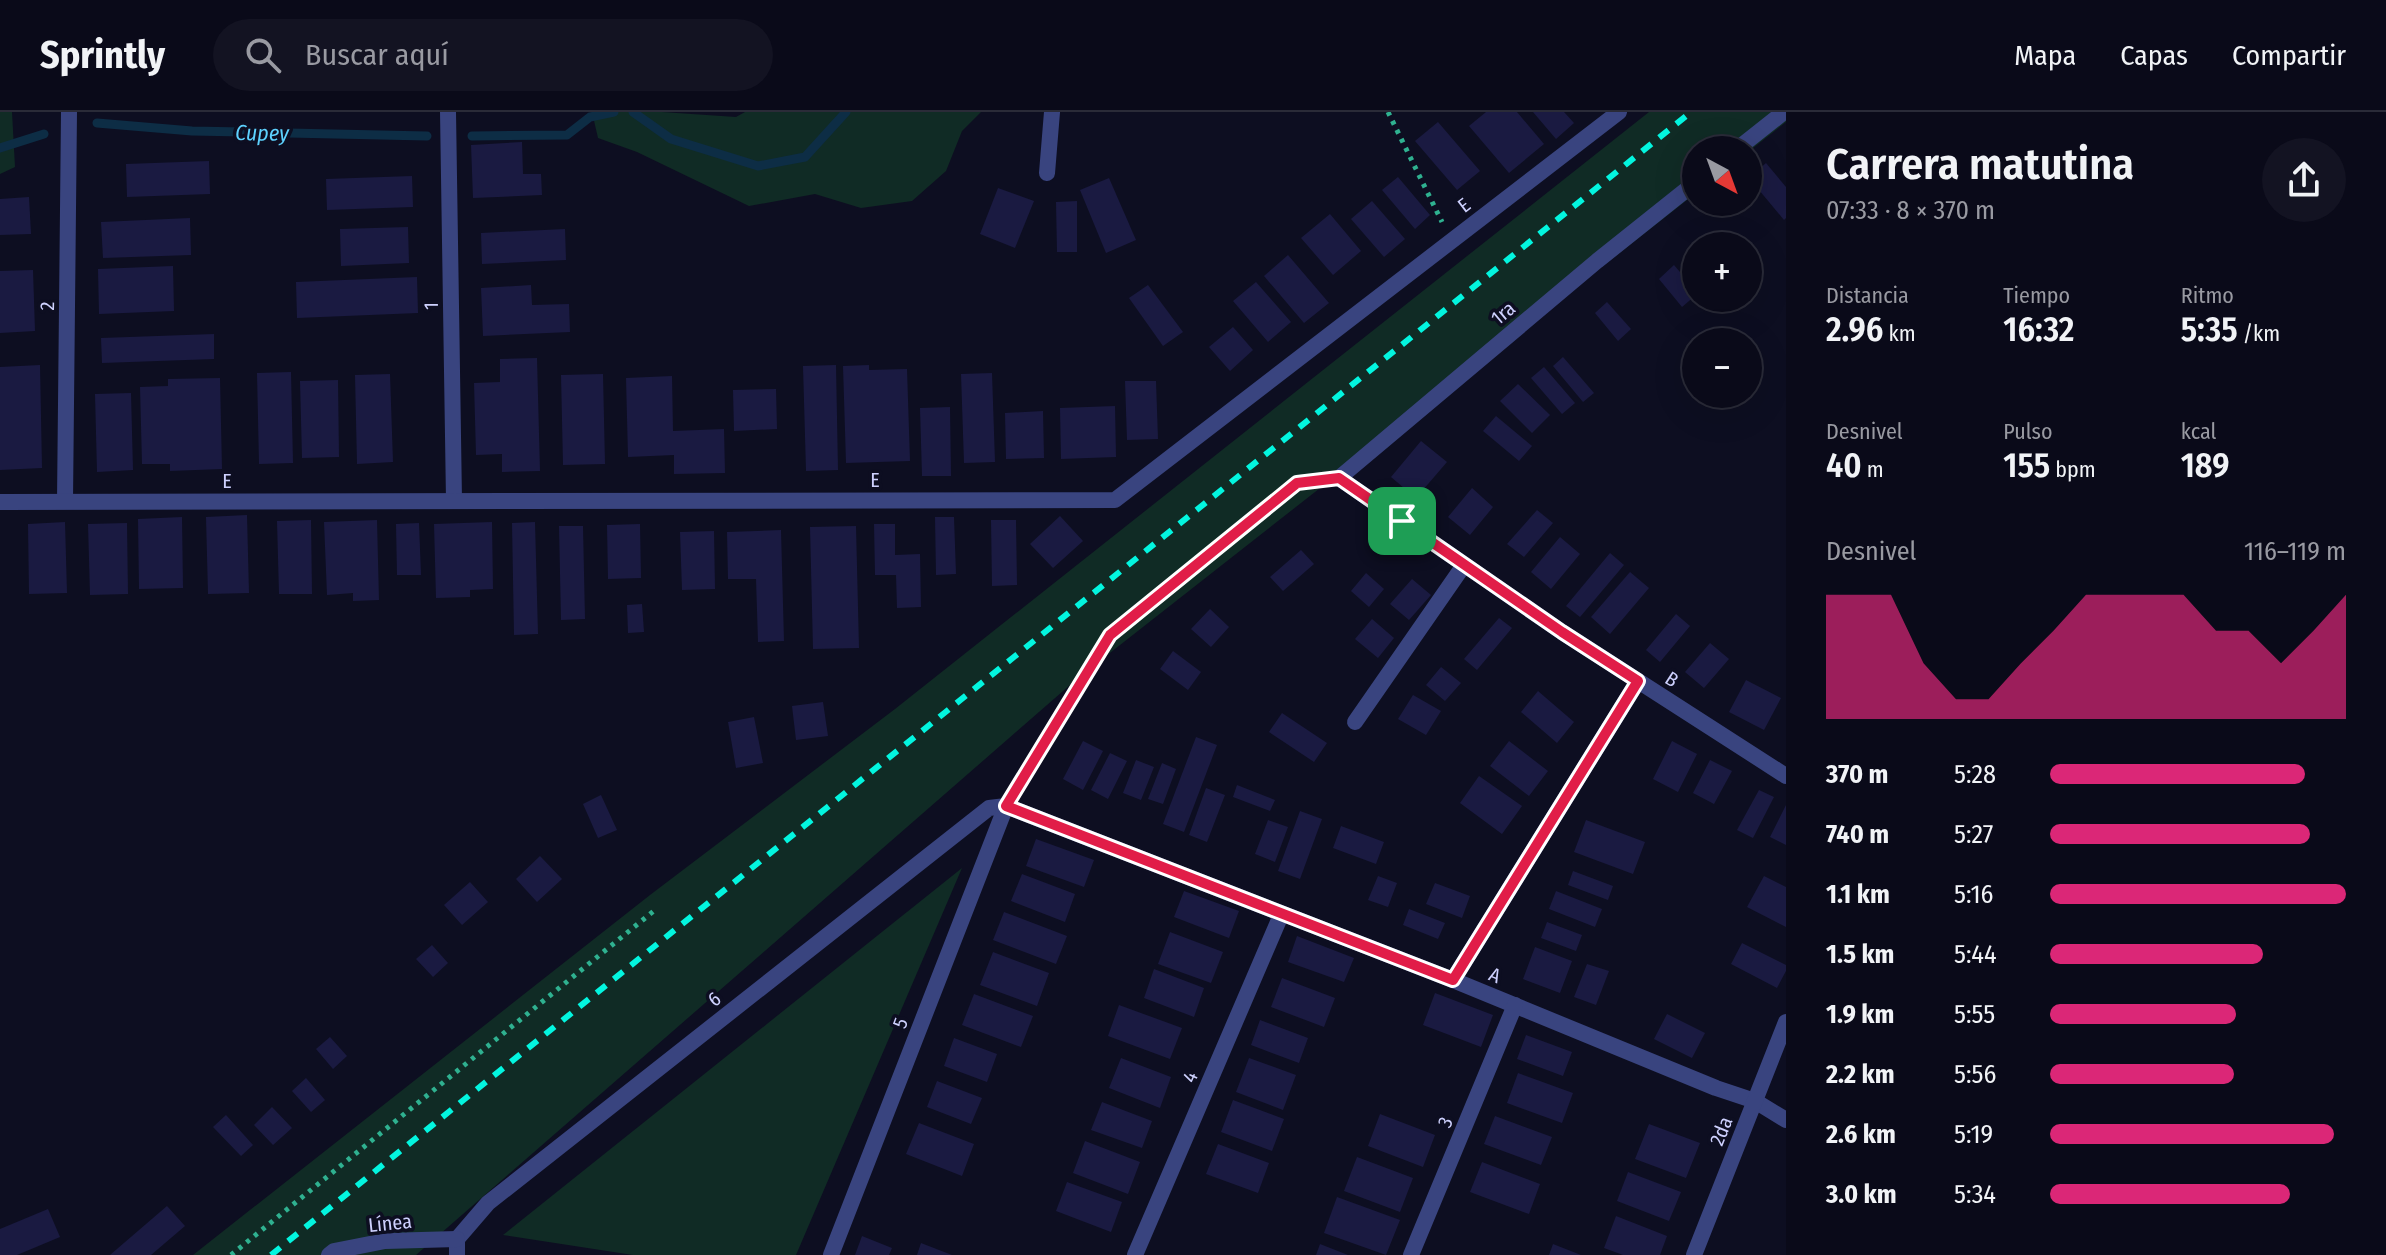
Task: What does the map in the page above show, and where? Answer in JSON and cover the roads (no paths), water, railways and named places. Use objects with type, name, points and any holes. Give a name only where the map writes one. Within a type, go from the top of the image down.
[{"type":"street","name":"2","points":[[65,501],[69,112]]},
{"type":"street","name":"1","points":[[448,112],[454,500]]},
{"type":"street","points":[[1047,173],[1052,112]]},
{"type":"street","name":"E","points":[[0,502],[1115,500],[1619,112]]},
{"type":"street","points":[[1754,136],[1784,112]]},
{"type":"street","name":"1ra","points":[[1339,478],[1682,193]]},
{"type":"street","name":"B","points":[[1339,478],[1464,565],[1786,776]]},
{"type":"street","points":[[1355,722],[1464,565]]},
{"type":"street","points":[[1453,980],[1638,681]]},
{"type":"street","name":"A","points":[[1006,806],[1755,1101],[1786,1120]]},
{"type":"street","name":"6","points":[[457,1247],[488,1203],[989,808],[1006,806]]},
{"type":"street","name":"5","points":[[831,1255],[1006,806]]},
{"type":"street","name":"4","points":[[1135,1255],[1281,915]]},
{"type":"street","name":"3","points":[[1411,1255],[1515,1005]]},
{"type":"street","name":"2da","points":[[1694,1255],[1786,1022]]},
{"type":"street","name":"Línea","points":[[329,1255],[334,1251],[385,1241],[457,1247]]},
{"type":"waterway","name":"Cupey","points":[[472,136],[567,135],[590,117],[614,112]]},
{"type":"waterway","name":"Cupey","points":[[633,112],[671,139],[758,166],[805,157],[846,112]]},
{"type":"waterway","name":"Cupey","points":[[97,123],[192,131],[427,136]]},
{"type":"waterway","name":"Cupey","points":[[0,148],[44,134]]},
{"type":"railway","points":[[271,1255],[1691,112]]}]
